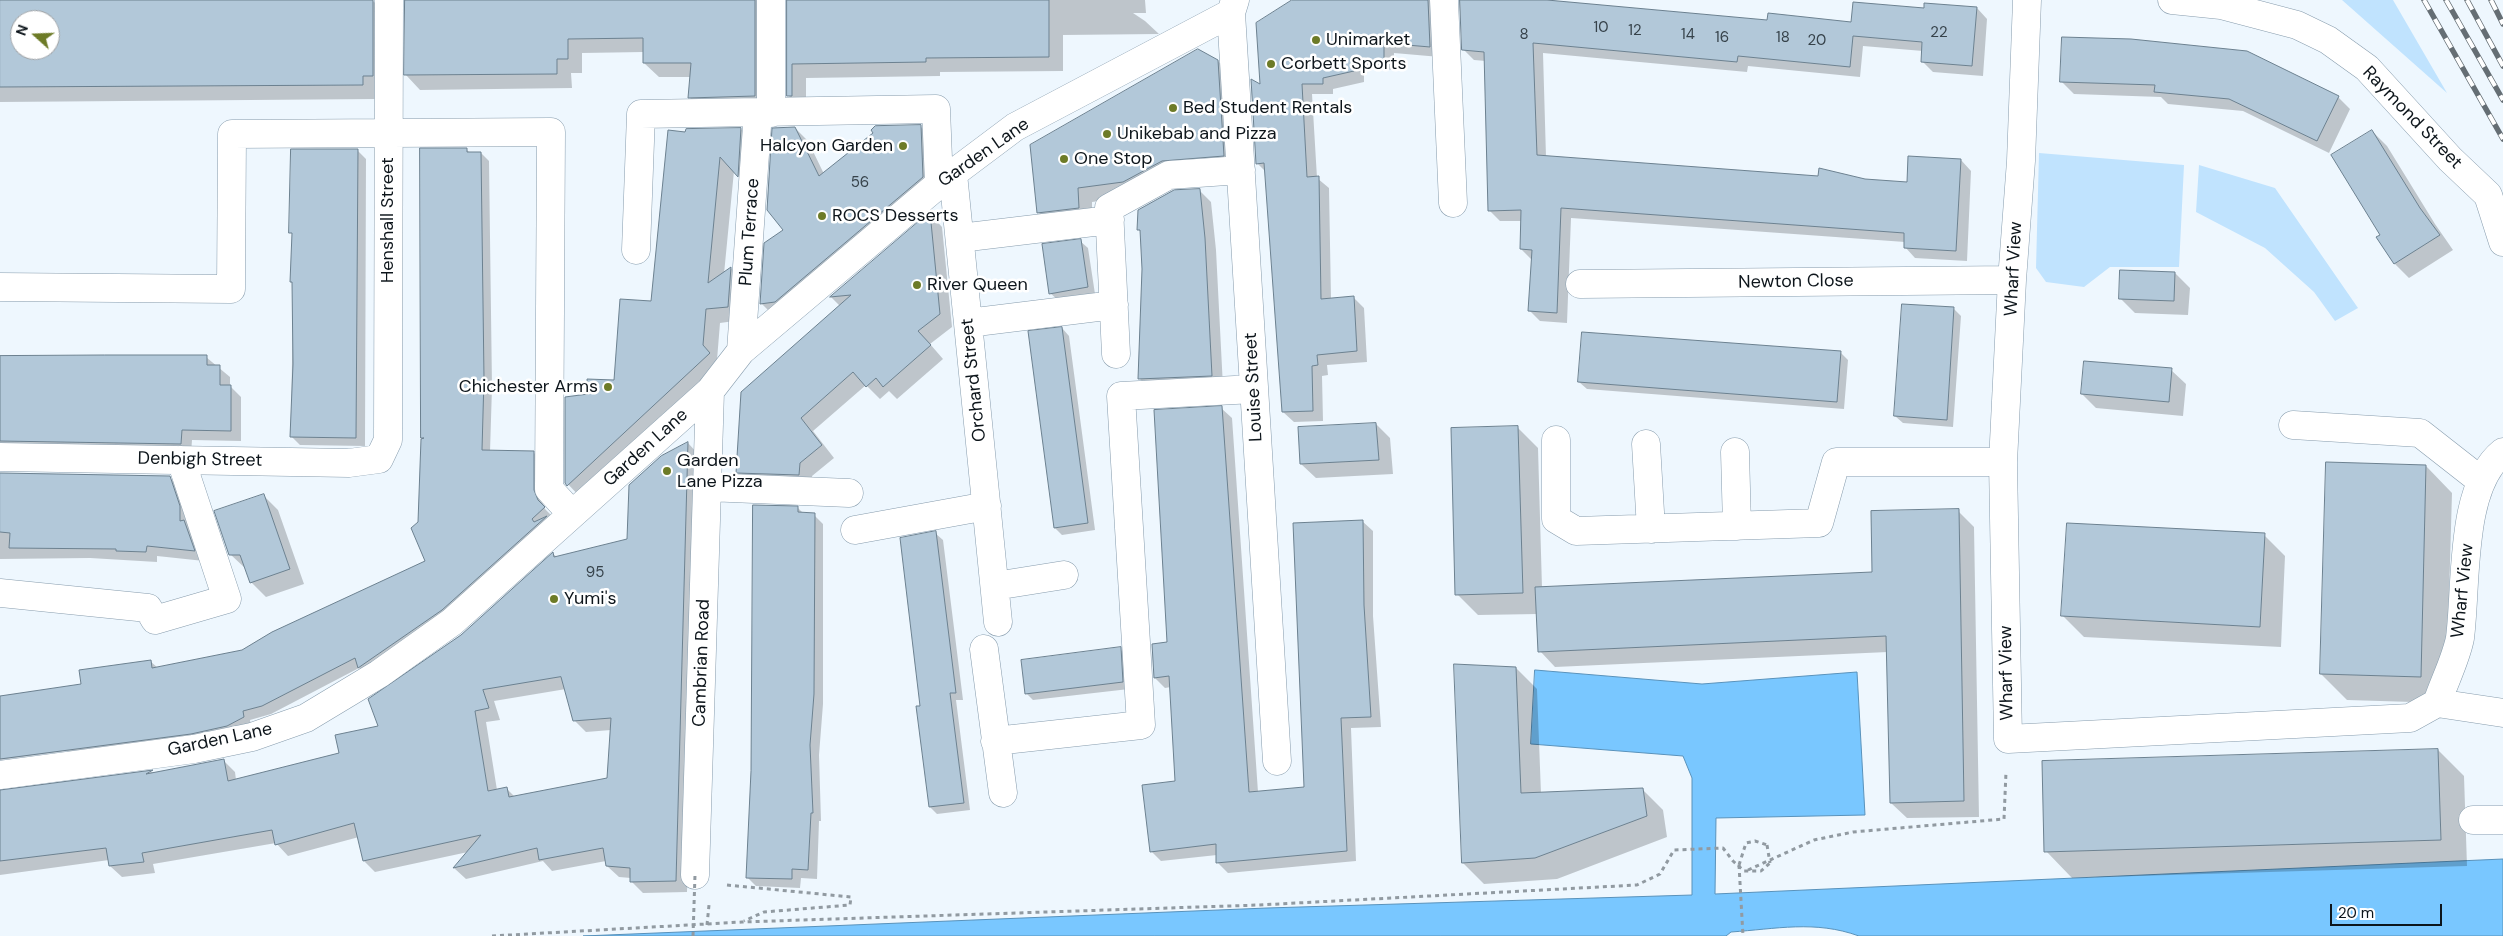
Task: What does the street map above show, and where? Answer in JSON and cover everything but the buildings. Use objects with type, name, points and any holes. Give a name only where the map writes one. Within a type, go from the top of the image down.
[{"type":"street","name":"Henshall Street","points":[[388,440],[389,0]]},
{"type":"street","name":"Plum Terrace","points":[[741,352],[765,112],[771,0]]},
{"type":"street","points":[[1444,0],[1454,203]]},
{"type":"street","name":"Wharf View","points":[[2027,0],[2021,161],[2012,280],[2003,462],[2008,739],[2410,718],[2437,703],[2459,640],[2471,515],[2480,480],[2495,458],[2503,452]]},
{"type":"street","name":"Raymond Street","points":[[2172,0],[2221,5],[2297,25],[2328,40],[2367,68],[2450,159],[2495,191],[2503,242]]},
{"type":"street","name":"Louise Street","points":[[1233,7],[1241,170],[1277,761]]},
{"type":"street","name":"Garden Lane","points":[[0,776],[194,749],[252,737],[306,718],[379,674],[452,622],[710,391],[741,352],[946,179],[1015,127],[1233,7]]},
{"type":"street","name":"Orchard Street","points":[[765,112],[936,109],[946,179],[960,238],[998,622]]},
{"type":"street","points":[[636,250],[641,114],[765,112]]},
{"type":"street","points":[[0,287],[232,290],[232,134],[551,132],[549,489],[572,514]]},
{"type":"street","points":[[1116,354],[1109,208],[1169,175],[1241,170]]},
{"type":"street","points":[[960,238],[1110,220]]},
{"type":"street","name":"Newton Close","points":[[1580,284],[2012,280]]},
{"type":"street","points":[[968,323],[1114,305]]},
{"type":"street","points":[[995,741],[1141,725],[1121,396],[1254,388]]},
{"type":"street","name":"Cambrian Road","points":[[704,879],[707,487],[710,391]]},
{"type":"street","points":[[2293,425],[2420,433],[2480,480]]},
{"type":"street","name":"Denbigh Street","points":[[0,456],[349,463],[379,458],[388,440]]},
{"type":"street","points":[[1556,440],[1556,519],[1576,531],[1819,523],[1836,462],[2003,462]]},
{"type":"street","points":[[1646,444],[1651,529]]},
{"type":"street","points":[[1735,452],[1737,526]]},
{"type":"street","points":[[0,593],[148,608],[155,620],[227,599],[181,460]]},
{"type":"street","points":[[707,487],[849,493]]},
{"type":"street","points":[[855,530],[987,506]]},
{"type":"street","points":[[995,586],[1064,575]]},
{"type":"street","points":[[984,649],[1003,793]]},
{"type":"street","points":[[2437,703],[2503,713]]},
{"type":"street","points":[[2473,820],[2503,820]]},
{"type":"path","points":[[1744,871],[1814,840],[1853,832],[2004,819],[2008,739]]},
{"type":"path","points":[[492,936],[742,922],[1259,905],[1637,885],[1660,874],[1674,850],[1723,848],[1733,862],[1744,871],[1761,871],[1770,863],[1767,845],[1755,842],[1746,844],[1742,852],[1740,865],[1743,936]]},
{"type":"path","points":[[693,936],[704,879],[743,888],[851,897],[850,905],[764,912],[742,922]]},
{"type":"shaded area","points":[[2342,0],[2393,0],[2447,93]]},
{"type":"shaded area","points":[[2039,153],[2184,165],[2179,267],[2110,267],[2084,287],[2046,282],[2036,268]]},
{"type":"shaded area","points":[[2199,165],[2275,188],[2358,308],[2335,321],[2314,292],[2265,248],[2196,212]]},
{"type":"water","points":[[1535,670],[1702,684],[1857,672],[1865,815],[1716,818],[1715,894],[2503,859],[2503,936],[1859,936],[1827,928],[1795,927],[1731,932],[1726,936],[583,936],[1267,908],[1692,895],[1692,778],[1683,756],[1531,744]]},
{"type":"railway","points":[[2424,0],[2503,139]]},
{"type":"railway","points":[[2446,0],[2503,100]]},
{"type":"railway","points":[[2467,0],[2503,66]]},
{"type":"railway","points":[[2491,0],[2503,24]]},
{"type":"place","name":"Unimarket","points":[[1316,40]]},
{"type":"place","name":"Corbett Sports","points":[[1271,64]]},
{"type":"place","name":"Bed Student Rentals","points":[[1173,108]]},
{"type":"place","name":"Unikebab and Pizza","points":[[1107,134]]},
{"type":"place","name":"Halcyon Garden","points":[[903,146]]},
{"type":"place","name":"One Stop","points":[[1064,159]]},
{"type":"place","name":"ROCS Desserts","points":[[822,216]]},
{"type":"place","name":"River Queen","points":[[917,285]]},
{"type":"place","name":"Chichester Arms","points":[[608,387]]},
{"type":"place","name":"Garden Lane Pizza","points":[[667,471]]},
{"type":"place","name":"Yumi's","points":[[554,599]]}]
